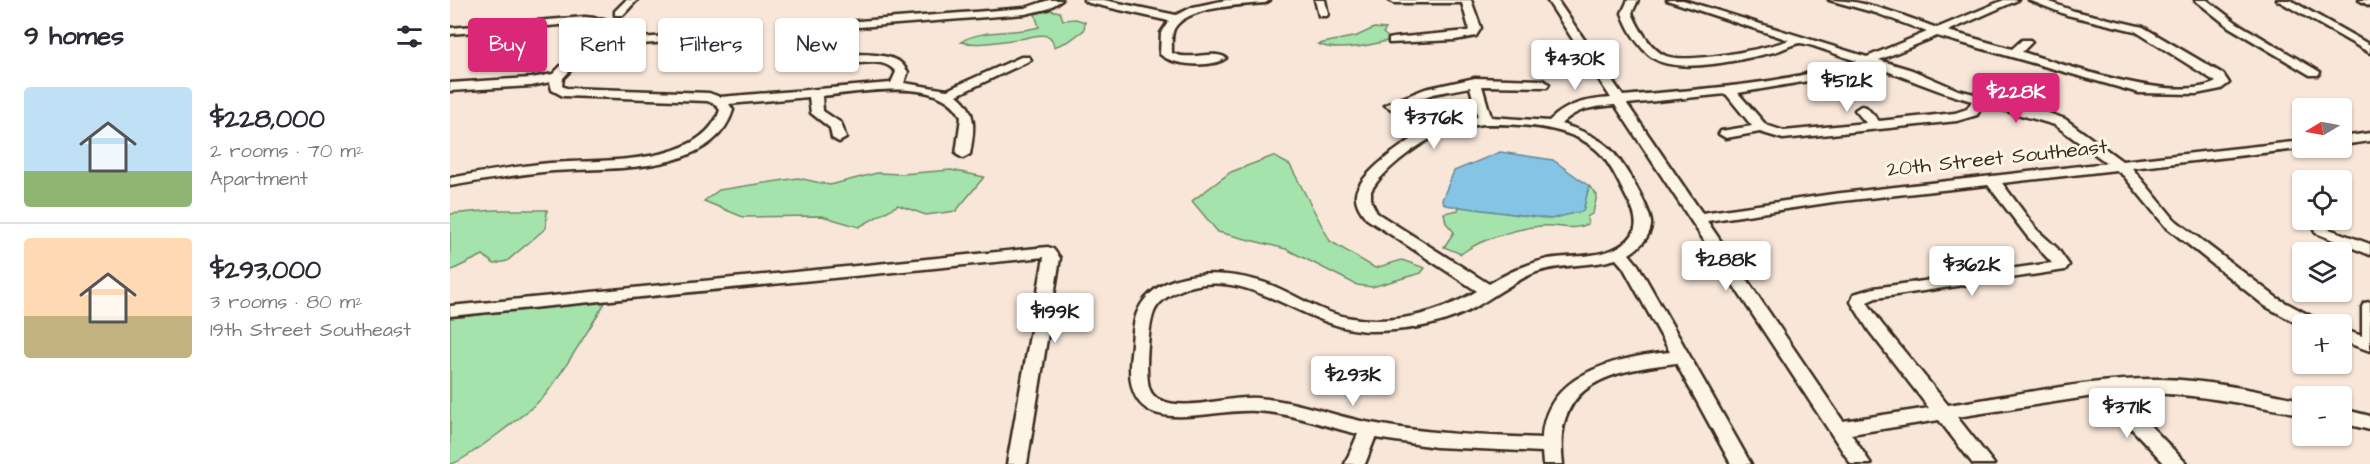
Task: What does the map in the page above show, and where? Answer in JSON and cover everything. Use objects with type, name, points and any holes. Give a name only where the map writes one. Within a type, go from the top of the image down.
[{"type":"street","points":[[619,13],[632,0]]},
{"type":"street","points":[[859,24],[1025,10],[1043,7],[1057,0]]},
{"type":"street","points":[[1089,0],[1177,19]]},
{"type":"street","points":[[1220,58],[1178,60],[1171,58],[1166,54],[1168,30],[1177,19],[1202,8],[1235,1],[1265,0]]},
{"type":"street","points":[[1320,0],[1323,14]]},
{"type":"street","points":[[1393,41],[1455,37],[1472,34],[1475,28],[1465,0],[1394,0]]},
{"type":"street","points":[[1552,0],[1861,464]]},
{"type":"street","points":[[1633,0],[1628,17],[1652,51],[1662,58],[1683,60],[1740,55],[1783,47],[1800,39]]},
{"type":"street","points":[[1672,0],[1917,76],[1954,93],[2038,114],[2060,122],[2135,180],[2170,222],[2271,302],[2293,314]]},
{"type":"street","points":[[1834,0],[1889,13],[1937,32],[2150,90],[2199,89],[2216,87],[2223,83],[2219,77],[2139,29],[2071,13],[2034,0]]},
{"type":"street","points":[[1557,128],[1578,115],[1608,107],[1620,101],[1800,80],[1869,61],[2013,0]]},
{"type":"street","points":[[2200,0],[2233,25],[2314,72]]},
{"type":"street","points":[[2282,0],[2370,51]]},
{"type":"street","points":[[2364,0],[2370,3]]},
{"type":"street","points":[[450,30],[559,22]]},
{"type":"street","points":[[2015,53],[2026,42]]},
{"type":"street","points":[[859,59],[879,60],[897,65],[902,72],[896,87]]},
{"type":"street","points":[[947,95],[1025,60]]},
{"type":"street","points":[[450,87],[531,82],[557,77],[562,72]]},
{"type":"street","points":[[557,77],[556,87],[563,92],[698,95],[719,101],[896,87],[916,88],[947,95],[961,105],[966,114],[967,130],[963,154]]},
{"type":"street","points":[[1475,82],[1485,119]]},
{"type":"street","points":[[1391,105],[1426,90],[1475,82],[1543,84]]},
{"type":"street","points":[[1729,90],[1761,128]]},
{"type":"street","points":[[815,93],[817,113],[836,126],[839,138]]},
{"type":"street","points":[[1726,134],[1761,128],[1783,135],[1962,116],[1972,112],[1980,100]]},
{"type":"street","points":[[450,182],[534,169],[562,166],[624,166],[665,158],[687,149],[712,132],[727,110],[719,101]]},
{"type":"street","points":[[1861,110],[1875,125]]},
{"type":"street","points":[[1487,290],[1377,220],[1367,211],[1364,192],[1370,181],[1418,142],[1443,128],[1485,119],[1557,128],[1586,139],[1603,150],[1643,215],[1645,227],[1642,234],[1619,253],[1542,266],[1521,272],[1487,290],[1471,302],[1430,319],[1406,323],[1351,324],[1322,316],[1263,287],[1235,278],[1193,281],[1161,294],[1150,303],[1143,316],[1139,382],[1141,394],[1150,403],[1170,411],[1255,404],[1369,430],[1421,437],[1549,445]]},
{"type":"street","points":[[2352,140],[2370,137]]},
{"type":"street","name":"20th Street Southeast","points":[[1698,218],[1833,198],[2292,146]]},
{"type":"street","points":[[1984,464],[1863,310],[1860,298],[1874,293],[2047,270],[2061,265],[2056,256],[2031,231],[1991,180]]},
{"type":"street","points":[[2321,230],[2370,250]]},
{"type":"street","points":[[450,311],[1042,251],[1050,254],[1051,261],[1017,464]]},
{"type":"street","points":[[1619,253],[1630,265],[1679,357],[1741,464]]},
{"type":"street","points":[[2352,338],[2370,344],[2370,307]]},
{"type":"street","points":[[1553,464],[1549,445],[1557,411],[1565,399],[1582,384],[1614,367],[1679,357]]},
{"type":"street","points":[[1838,429],[2104,388],[2190,387],[2292,405]]},
{"type":"street","points":[[2104,388],[2177,464]]},
{"type":"street","points":[[2352,418],[2370,423]]},
{"type":"street","points":[[1355,464],[1369,430]]},
{"type":"green space","points":[[1050,10],[1060,12],[1063,20],[1076,19],[1085,22],[1084,30],[1069,41],[1054,47],[1050,37],[1043,35],[990,43],[961,42],[987,33],[1039,27],[1035,14]]},
{"type":"green space","points":[[1374,28],[1386,29],[1383,33],[1391,40],[1344,48],[1318,44],[1357,36]]},
{"type":"green space","points":[[1273,156],[1290,165],[1330,241],[1375,268],[1402,260],[1425,268],[1421,273],[1372,287],[1357,285],[1286,249],[1218,232],[1192,201],[1231,172]]},
{"type":"green space","points":[[951,170],[984,177],[956,211],[926,215],[898,205],[859,227],[822,216],[743,217],[704,201],[719,190],[798,178],[830,185],[877,173],[902,174]]},
{"type":"green space","points":[[1589,186],[1597,195],[1593,213],[1587,217],[1588,224],[1570,228],[1547,226],[1522,229],[1499,235],[1461,254],[1444,247],[1454,232],[1446,223],[1444,213],[1458,210],[1460,206],[1583,211]]},
{"type":"green space","points":[[495,210],[547,210],[546,228],[507,261],[494,264],[483,255],[450,271],[450,214]]},
{"type":"green space","points":[[606,301],[546,394],[483,445],[450,464],[450,318]]},
{"type":"water","points":[[1500,152],[1553,160],[1589,186],[1583,211],[1551,219],[1445,205],[1442,200],[1454,171]]}]
